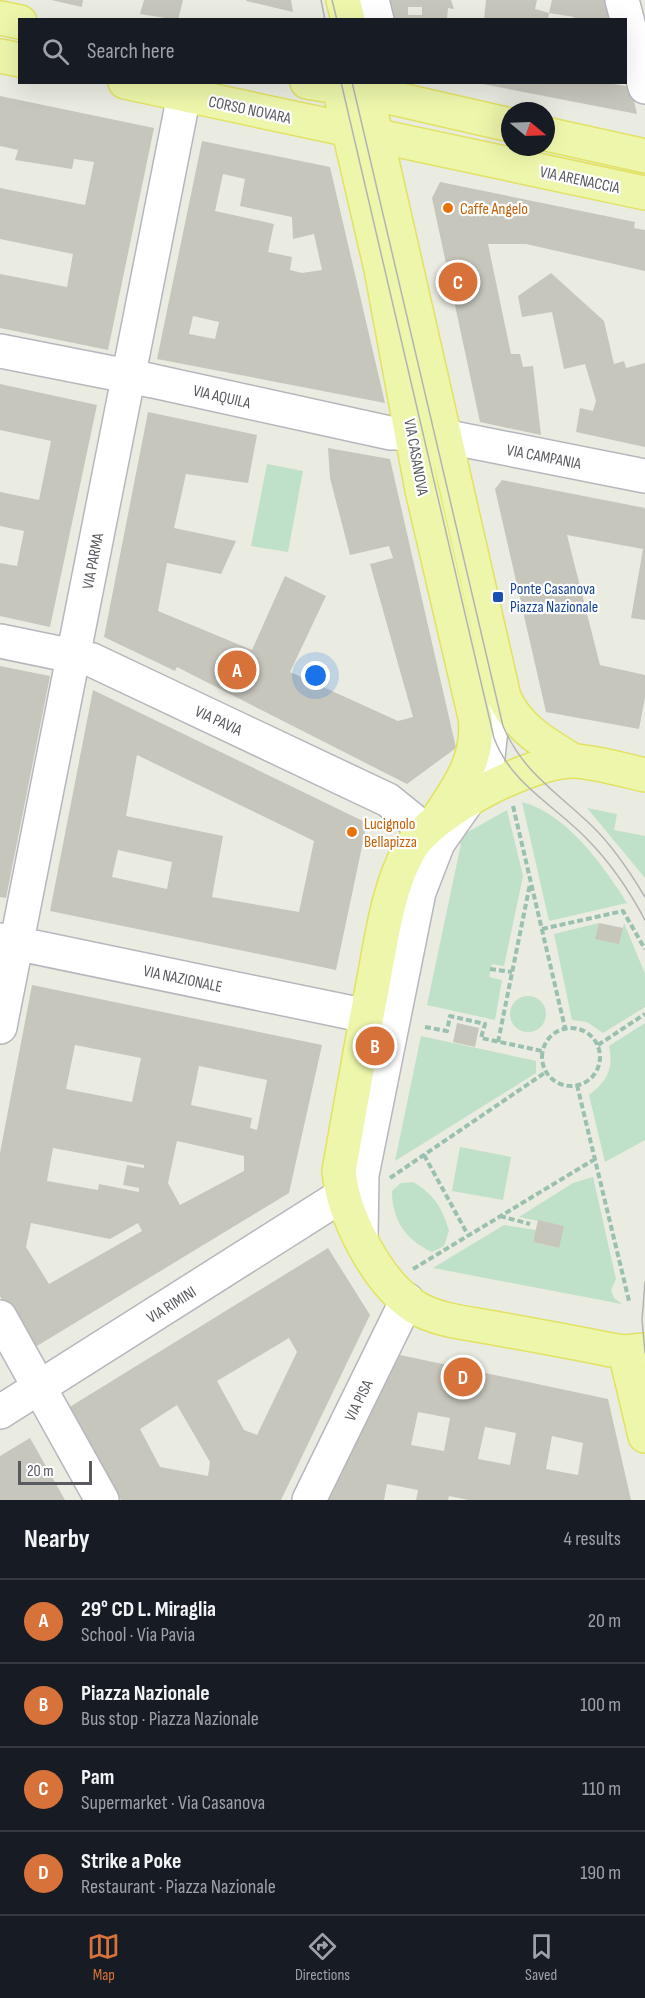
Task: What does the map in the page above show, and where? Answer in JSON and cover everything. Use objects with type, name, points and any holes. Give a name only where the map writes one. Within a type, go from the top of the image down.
[{"type":"main road","points":[[343,0],[348,18]]},
{"type":"main road","points":[[0,18],[18,22]]},
{"type":"main road","points":[[0,56],[18,60]]},
{"type":"main road","name":"CORSO NOVARA","points":[[134,84],[361,132]]},
{"type":"main road","points":[[345,86],[501,123]]},
{"type":"main road","name":"VIA CASANOVA","points":[[345,86],[361,132],[381,269],[504,697],[521,725],[538,739],[574,761]]},
{"type":"main road","name":"VIA ARENACCIA","points":[[361,132],[645,193]]},
{"type":"main road","points":[[555,136],[645,156]]},
{"type":"main road","name":"VIA CASANOVA","points":[[341,1196],[339,1171],[380,944],[399,873],[410,848],[432,823],[469,767],[477,732],[422,490],[428,434]]},
{"type":"main road","points":[[432,823],[523,773],[574,761],[645,775]]},
{"type":"main road","points":[[341,1196],[361,1239],[393,1287],[409,1286],[416,1307],[446,1319],[635,1351],[645,1436]]},
{"type":"street","points":[[327,0],[331,18]]},
{"type":"street","points":[[372,0],[376,18]]},
{"type":"street","points":[[622,0],[625,18]]},
{"type":"street","points":[[627,26],[638,84]]},
{"type":"street","name":"VIA PARMA","points":[[0,1027],[8,942],[73,656],[184,95]]},
{"type":"street","name":"VIA AQUILA","points":[[0,351],[390,434],[428,434]]},
{"type":"street","points":[[361,1239],[359,1204],[362,1175],[419,892],[438,843],[467,802],[487,766],[493,711],[428,434]]},
{"type":"street","name":"VIA CAMPANIA","points":[[428,434],[645,476]]},
{"type":"street","name":"VIA PAVIA","points":[[0,641],[92,660],[432,823]]},
{"type":"street","points":[[493,711],[509,732],[523,742],[545,753],[574,761]]},
{"type":"street","name":"VIA NAZIONALE","points":[[8,942],[367,1016]]},
{"type":"street","name":"VIA RIMINI","points":[[0,1412],[341,1196]]},
{"type":"street","name":"VIA PISA","points":[[309,1500],[409,1286]]},
{"type":"street","points":[[0,1317],[102,1500]]},
{"type":"path","points":[[511,798],[565,1028]]},
{"type":"path","points":[[498,1042],[530,880]]},
{"type":"path","points":[[542,929],[623,911],[645,949]]},
{"type":"path","points":[[490,969],[512,972]]},
{"type":"path","points":[[598,1045],[645,1014]]},
{"type":"path","points":[[425,1026],[447,1031],[450,1016],[485,1024],[481,1038],[542,1051]]},
{"type":"path","points":[[565,1028],[579,1028],[590,1034],[598,1045],[600,1057],[597,1070],[589,1080],[577,1085],[565,1086],[554,1081],[546,1072],[542,1051],[546,1040],[555,1032],[565,1028]]},
{"type":"path","points":[[380,1178],[389,1179],[546,1072]]},
{"type":"path","points":[[577,1085],[629,1301]]},
{"type":"path","points":[[424,1155],[468,1235]]},
{"type":"path","points":[[409,1286],[468,1235],[595,1159]]},
{"type":"path","points":[[500,1216],[530,1224]]},
{"type":"green space","points":[[267,464],[303,471],[288,552],[251,546]]},
{"type":"green space","points":[[522,802],[554,817],[568,829],[607,873],[627,903],[549,921]]},
{"type":"green space","points":[[587,808],[617,814],[614,830],[645,836],[645,878]]},
{"type":"green space","points":[[507,810],[523,876],[504,966],[492,964],[489,977],[502,980],[495,1020],[427,1005],[461,844],[452,841]]},
{"type":"green space","points":[[599,923],[596,939],[622,932],[624,923],[645,974],[645,1007],[603,1033],[587,1022],[572,1020],[554,934]]},
{"type":"green space","points":[[528,996],[541,1001],[546,1014],[541,1027],[528,1032],[515,1027],[510,1014],[515,1001]]},
{"type":"green space","points":[[645,1023],[645,1140],[605,1162],[589,1095],[608,1074],[611,1061],[609,1046]]},
{"type":"green space","points":[[421,1036],[536,1061],[536,1073],[395,1161]]},
{"type":"green space","points":[[460,1147],[511,1157],[503,1200],[452,1191]]},
{"type":"green space","points":[[593,1177],[616,1279],[611,1290],[614,1298],[622,1304],[433,1268],[504,1225],[536,1230],[533,1242],[558,1248],[563,1226],[519,1217],[573,1183]]},
{"type":"green space","points":[[413,1182],[437,1203],[449,1231],[444,1246],[432,1252],[408,1235],[402,1228],[395,1211],[392,1191],[401,1183]]},
{"type":"building","points":[[51,0],[83,0],[82,7]]},
{"type":"building","points":[[144,0],[183,0],[178,18],[140,14]]},
{"type":"building","points":[[246,0],[291,0],[293,12],[246,1]]},
{"type":"building","points":[[377,0],[451,0],[454,9],[448,8],[447,18],[382,18]],"holes":[[[408,7],[422,7],[422,15],[408,15]]]},
{"type":"building","points":[[486,0],[537,0],[535,9],[549,13],[548,18],[484,18]]},
{"type":"building","points":[[552,0],[605,0],[610,18],[574,18],[549,13]]},
{"type":"building","points":[[482,84],[614,84],[631,87],[637,114]]},
{"type":"building","points":[[0,96],[154,128],[108,350],[0,328],[0,274],[67,287],[73,254],[0,239],[0,188],[85,205],[94,162],[74,159],[72,169],[15,160],[18,150],[0,146]]},
{"type":"building","points":[[202,141],[330,167],[385,403],[157,359]],"holes":[[[223,174],[245,179],[240,206],[292,217],[293,239],[314,234],[322,270],[302,273],[290,270],[292,257],[268,252],[274,224],[215,211]],[[193,316],[219,322],[215,339],[189,334]]]},
{"type":"building","points":[[440,182],[635,222],[634,228],[645,230],[645,271],[526,244],[488,244],[511,354],[520,354],[523,367],[533,366],[541,435],[480,422],[432,198]]},
{"type":"building","points":[[551,273],[604,321],[614,364],[624,361],[626,368],[645,363],[645,447],[576,432],[580,408],[593,411],[596,401],[585,364],[564,369],[552,312],[522,317],[518,296]]},
{"type":"building","points":[[0,384],[97,405],[50,627],[0,616],[0,563],[17,566],[24,531],[0,526],[0,492],[39,500],[51,441],[0,430]]},
{"type":"building","points":[[148,412],[257,435],[248,483],[186,474],[174,528],[236,541],[221,574],[167,563],[158,611],[252,650],[285,576],[326,596],[290,672],[398,721],[413,717],[370,564],[393,558],[389,546],[350,555],[330,478],[328,448],[390,459],[456,748],[407,784],[177,667],[175,671],[104,637]]},
{"type":"building","points":[[502,480],[645,508],[645,620],[631,618],[643,549],[567,535],[600,665],[645,675],[645,697],[639,729],[546,712],[495,489]]},
{"type":"building","points":[[0,666],[50,676],[6,898],[0,897]]},
{"type":"building","points":[[93,690],[367,823],[336,970],[50,911]],"holes":[[[137,755],[314,841],[299,912],[212,897],[223,836],[126,816]],[[118,850],[172,862],[167,889],[112,877]]]},
{"type":"building","points":[[599,923],[623,928],[619,944],[595,939]]},
{"type":"building","points":[[32,985],[322,1045],[289,1193],[32,1349],[0,1296],[0,1153]],"holes":[[[75,1045],[141,1058],[132,1102],[66,1089]],[[199,1066],[267,1080],[257,1130],[250,1128],[252,1118],[191,1105]],[[177,1141],[244,1156],[244,1171],[180,1205],[168,1183]],[[53,1148],[144,1165],[144,1168],[127,1165],[123,1185],[139,1188],[139,1192],[99,1184],[98,1190],[47,1181]],[[31,1223],[110,1239],[138,1223],[142,1231],[49,1284],[26,1247]]]},
{"type":"building","points":[[457,1023],[479,1028],[475,1047],[453,1042]]},
{"type":"building","points":[[538,1220],[564,1226],[559,1248],[533,1242]]},
{"type":"building","points":[[328,1248],[370,1315],[281,1500],[121,1500],[68,1408]],"holes":[[[289,1338],[297,1352],[257,1435],[244,1430],[217,1381]],[[177,1405],[210,1462],[208,1476],[160,1467],[140,1429]]]},
{"type":"building","points":[[400,1355],[608,1399],[631,1500],[469,1500],[449,1496],[448,1500],[416,1500],[418,1490],[387,1484],[384,1500],[327,1500]],"holes":[[[418,1412],[450,1418],[444,1451],[411,1445]],[[485,1427],[516,1433],[510,1465],[478,1459]],[[552,1436],[583,1443],[578,1475],[546,1469]]]},
{"type":"building","points":[[30,1438],[65,1500],[0,1500],[0,1456]]},
{"type":"tram line","points":[[321,0],[325,18]]},
{"type":"tram line","points":[[332,0],[336,18]]},
{"type":"tram line","points":[[341,84],[494,738],[511,768],[522,781],[574,826],[603,857],[626,887],[645,920]]},
{"type":"tram line","points":[[352,84],[503,726],[520,757],[542,781],[600,834],[621,860],[645,897]]},
{"type":"tram line","points":[[645,1282],[642,1320],[645,1353]]},
{"type":"place","name":"Caffe Angelo","points":[[448,208]]},
{"type":"place","name":"Pam","points":[[458,282]]},
{"type":"place","name":"Ponte Casanova Piazza Nazionale","points":[[498,597]]},
{"type":"place","name":"29° CD L. Miraglia","points":[[237,670]]},
{"type":"place","name":"Lucignolo Bellapizza","points":[[352,832]]},
{"type":"place","name":"Piazza Nazionale","points":[[375,1046]]},
{"type":"place","name":"Strike a Poke","points":[[463,1377]]}]
